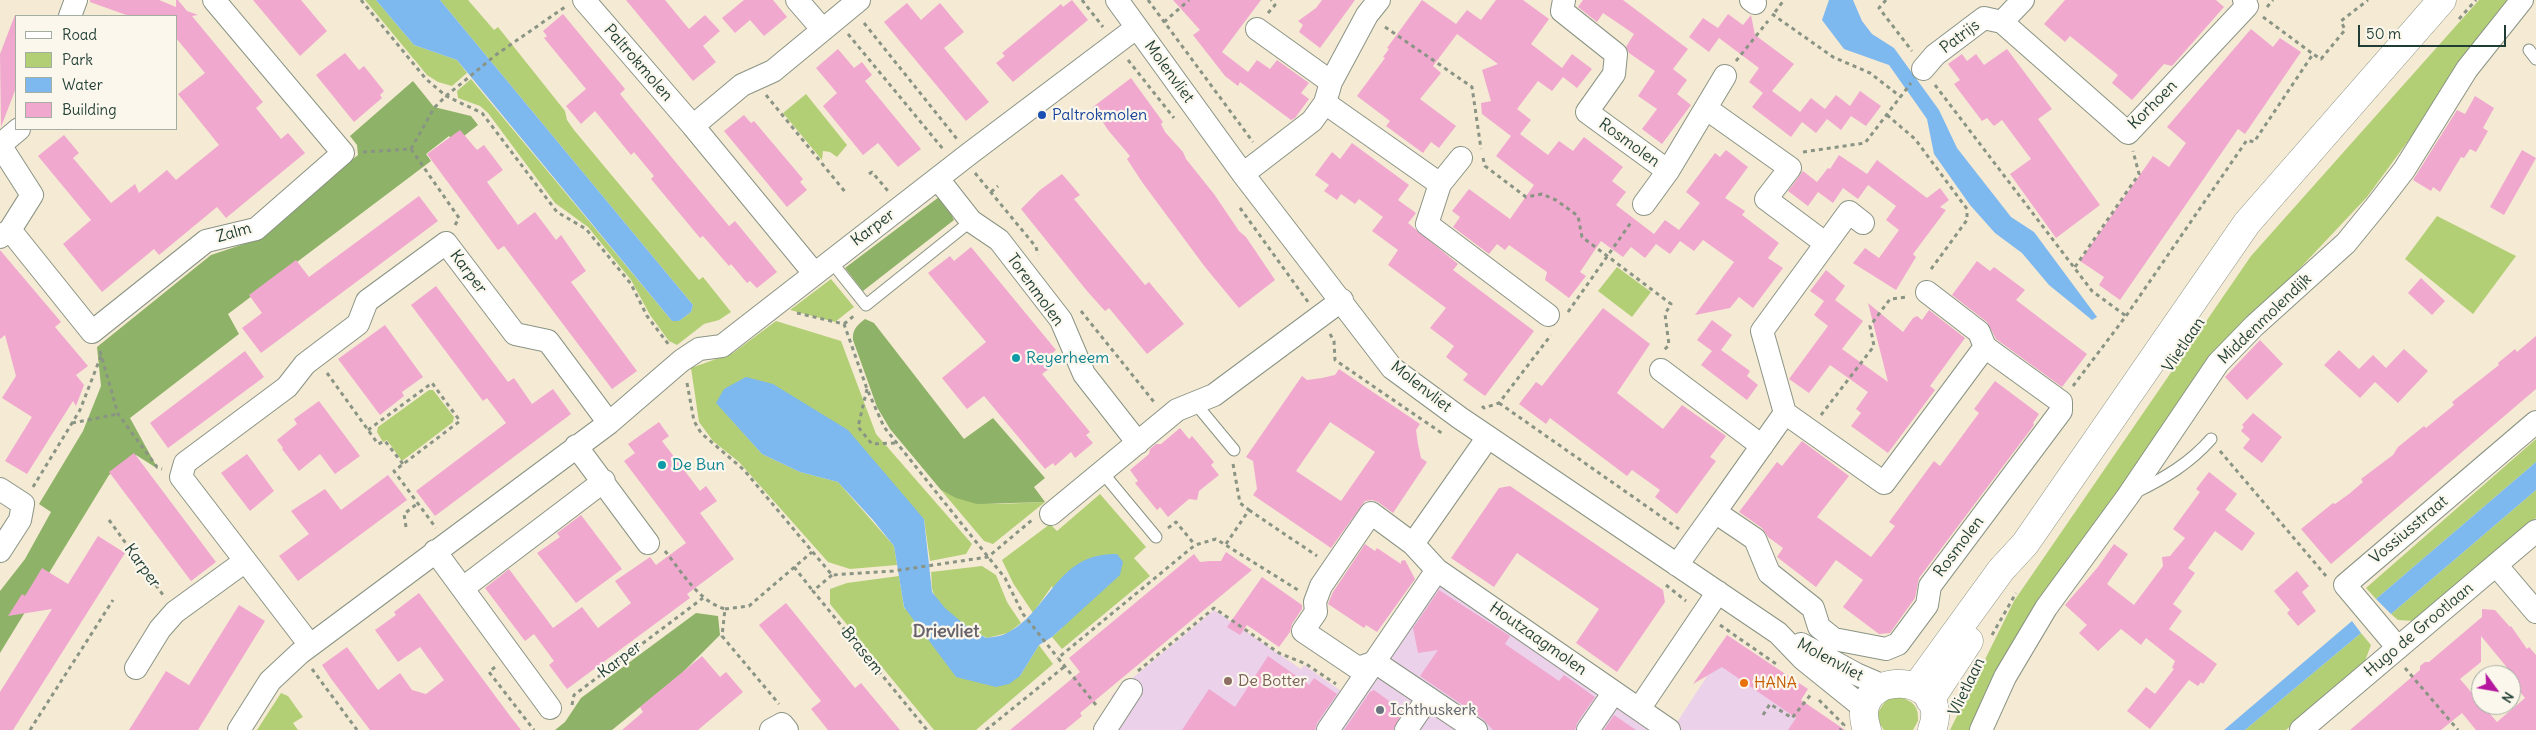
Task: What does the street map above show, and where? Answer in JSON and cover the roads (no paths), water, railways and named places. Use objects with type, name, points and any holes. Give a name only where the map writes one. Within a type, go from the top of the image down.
[{"type":"street","points":[[70,15],[76,0]]},
{"type":"street","name":"Zalm","points":[[5,233],[92,332],[206,241],[256,229],[342,153],[214,0]]},
{"type":"street","points":[[797,0],[847,10]]},
{"type":"street","name":"Molenvliet","points":[[1117,0],[1243,174],[1342,300],[1392,368],[1488,437],[1778,633],[1809,647],[1856,674],[1884,686]]},
{"type":"street","name":"Rosmolen","points":[[1564,0],[1562,11],[1616,54],[1614,74],[1587,112],[1668,171]]},
{"type":"street","name":"Patrijs","points":[[1923,69],[1935,55],[1984,18],[2002,22],[2023,0]]},
{"type":"street","name":"Middenmolendijk","points":[[1981,730],[2005,676],[2046,608],[2128,496],[2218,363],[2254,326],[2346,243],[2404,170],[2468,69],[2522,0]]},
{"type":"street","name":"Paltrokmolen","points":[[576,3],[693,126],[822,267]]},
{"type":"street","name":"Korhoen","points":[[2002,22],[2128,133],[2246,3]]},
{"type":"street","points":[[1243,174],[1312,121],[1373,7]]},
{"type":"street","points":[[693,126],[742,85],[773,71],[847,10]]},
{"type":"street","name":"Vlietlaan","points":[[1923,693],[2011,578],[2024,544],[2247,223],[2450,11]]},
{"type":"street","name":"Karper","points":[[239,730],[270,681],[305,649],[441,546],[609,423],[681,361],[699,349],[722,346],[822,267],[938,180],[962,159],[1136,28]]},
{"type":"street","points":[[1257,29],[1328,92],[1440,184]]},
{"type":"street","name":"Rosmolen","points":[[1644,204],[1668,171],[1707,109],[1725,76]]},
{"type":"street","points":[[1707,109],[1790,168],[1766,199],[1825,243]]},
{"type":"street","points":[[5,233],[32,195],[0,145],[18,130]]},
{"type":"street","points":[[1461,158],[1440,184],[1427,224],[1548,315]]},
{"type":"street","name":"Torenmolen","points":[[938,180],[971,220],[999,240],[1061,320],[1084,374],[1138,443]]},
{"type":"street","points":[[1863,223],[1849,212],[1762,331],[1785,413],[1884,483],[1985,347],[1979,332],[1921,287]]},
{"type":"street","name":"Karper","points":[[244,562],[181,477],[185,463],[287,387],[305,364],[358,324],[367,301],[446,243],[515,334],[548,341],[609,423]]},
{"type":"street","points":[[1051,514],[1177,410],[1214,395],[1342,300]]},
{"type":"street","name":"Rosmolen","points":[[1715,512],[1755,539],[1769,573],[1813,608],[1819,627],[1834,639],[1886,649],[1898,644],[1927,605],[1930,586],[2061,411],[2061,402],[1985,347]]},
{"type":"street","points":[[1661,370],[1762,446]]},
{"type":"street","points":[[1677,565],[1785,413]]},
{"type":"street","name":"Vossiusstraat","points":[[2395,650],[2344,585],[2536,422]]},
{"type":"street","points":[[1413,544],[1488,437]]},
{"type":"street","points":[[576,446],[604,481],[648,543]]},
{"type":"street","points":[[463,588],[604,481]]},
{"type":"street","points":[[0,489],[23,504],[20,520],[0,551]]},
{"type":"street","name":"Houtzaagmolen","points":[[1367,665],[1303,632],[1316,612],[1315,602],[1321,586],[1371,513],[1413,544],[1437,570],[1668,730]]},
{"type":"street","name":"Hugo de Grootlaan","points":[[2301,730],[2536,531]]},
{"type":"street","points":[[441,546],[463,588],[510,655],[560,709]]},
{"type":"street","points":[[136,668],[160,629],[175,612],[244,562],[305,649]]},
{"type":"street","points":[[2496,565],[2536,612]]},
{"type":"street","points":[[1328,730],[1353,694],[1367,665],[1437,570]]},
{"type":"street","points":[[1639,709],[1718,592]]},
{"type":"street","name":"Molenvliet","points":[[1778,633],[1866,719]]},
{"type":"street","points":[[1367,665],[1428,698],[1450,721],[1476,730]]},
{"type":"street","points":[[1104,719],[1133,682]]},
{"type":"street","points":[[1866,719],[1872,695],[1884,686],[1900,682],[1923,693],[1934,717],[1932,730]]},
{"type":"street","points":[[1588,730],[1614,692]]},
{"type":"street","points":[[1406,730],[1428,698]]},
{"type":"lane","points":[[822,267],[866,305],[971,220]]},
{"type":"lane","points":[[1196,403],[1234,450]]},
{"type":"lane","points":[[2128,496],[2161,480],[2185,464],[2211,439]]},
{"type":"lane","points":[[1102,472],[1156,537]]},
{"type":"water","points":[[376,0],[440,0],[693,305],[691,312],[679,321],[672,321],[457,60],[414,45]]},
{"type":"water","points":[[1829,0],[1853,0],[1862,21],[1872,34],[1894,48],[1939,110],[1957,148],[2011,217],[2034,232],[2097,317],[2092,320],[2049,285],[2022,253],[1995,233],[1970,205],[1934,154],[1927,119],[1889,65],[1844,49],[1822,20]]},
{"type":"water","points":[[746,377],[773,384],[848,430],[924,519],[932,592],[945,608],[965,625],[986,638],[1007,633],[1023,622],[1056,584],[1081,562],[1097,556],[1117,554],[1123,562],[1120,575],[1052,637],[1039,645],[1020,676],[1009,684],[996,687],[956,677],[904,607],[894,546],[873,520],[838,482],[800,472],[762,454],[716,403],[724,389]]},
{"type":"water","points":[[2536,462],[2536,490],[2391,614],[2376,599]]},
{"type":"water","points":[[2352,621],[2361,633],[2245,730],[2224,730]]},
{"type":"place","name":"Paltrokmolen","points":[[1042,115]]},
{"type":"place","name":"Reyerheem","points":[[1016,358]]},
{"type":"place","name":"De Bun","points":[[662,465]]},
{"type":"place","name":"De Botter","points":[[1228,681]]},
{"type":"place","name":"HANA","points":[[1744,683]]},
{"type":"place","name":"Ichthuskerk","points":[[1380,710]]},
{"type":"district","name":"Drievliet","points":[[946,632]]}]
